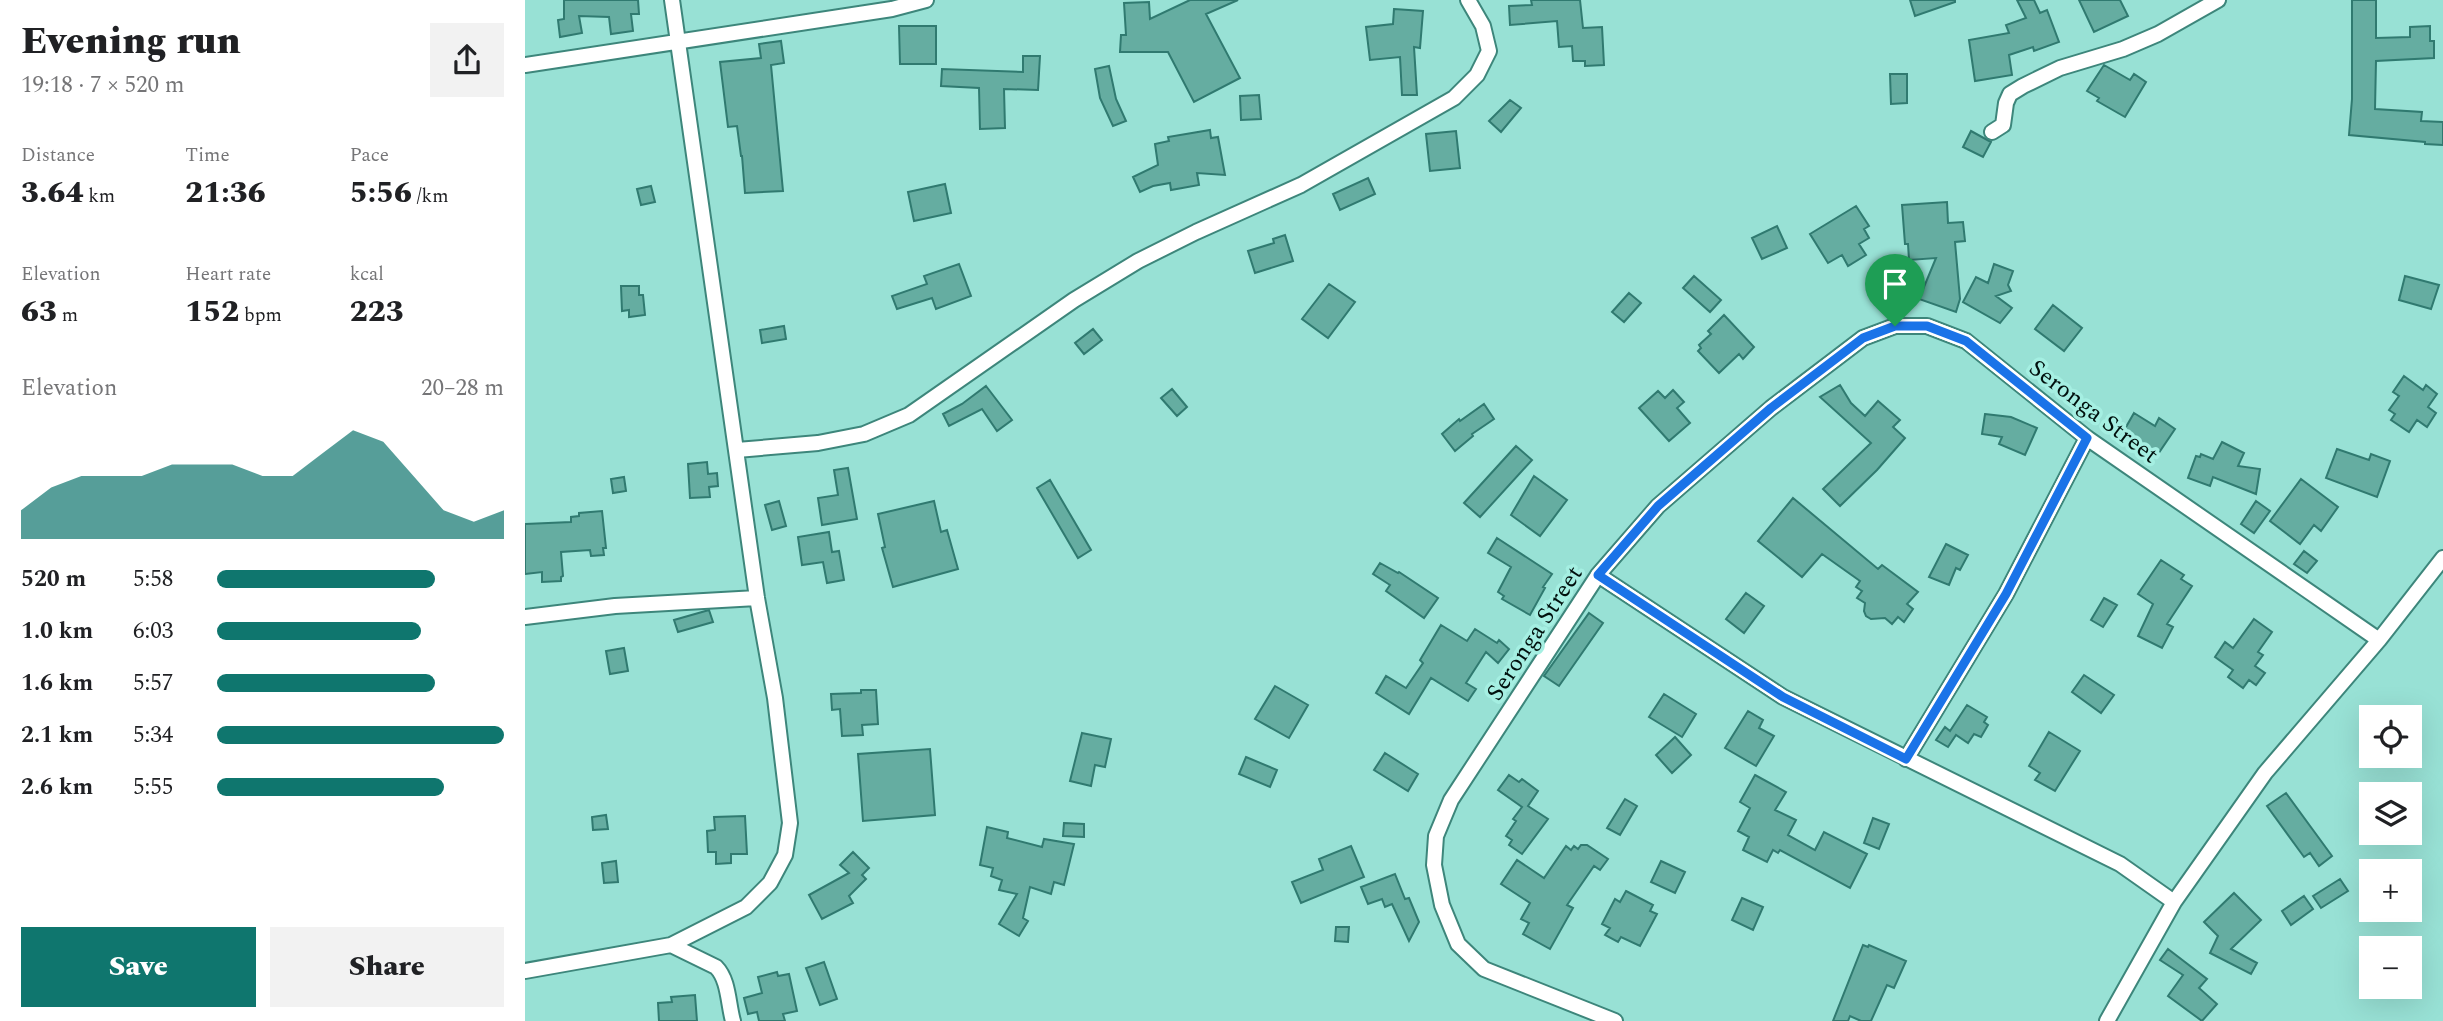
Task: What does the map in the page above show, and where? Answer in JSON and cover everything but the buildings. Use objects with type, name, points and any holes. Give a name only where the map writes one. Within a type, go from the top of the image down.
[{"type":"street","points":[[525,971],[671,945],[746,907],[770,883],[785,855],[790,823],[775,698],[757,598],[672,0]]},
{"type":"street","points":[[525,65],[892,9],[926,0]]},
{"type":"street","points":[[737,450],[818,443],[864,434],[909,415],[1074,300],[1138,261],[1301,185],[1454,98],[1477,75],[1489,51],[1483,26],[1468,0]]},
{"type":"street","points":[[1992,132],[2003,125],[2010,94],[2023,86],[2060,68],[2123,49],[2158,34],[2218,0]]},
{"type":"street","name":"Seronga Street","points":[[1615,1021],[1484,969],[1458,944],[1442,905],[1434,865],[1436,836],[1451,800],[1598,575],[1658,506],[1771,408],[1863,338],[1895,326],[1927,326],[1966,341],[2087,438],[2379,640]]},
{"type":"street","points":[[1906,759],[2006,594],[2087,438]]},
{"type":"street","points":[[2107,1021],[2174,902],[2265,773],[2379,640],[2443,558]]},
{"type":"street","points":[[1598,575],[1783,697],[2120,864],[2174,902]]},
{"type":"street","points":[[525,617],[615,606],[757,598]]},
{"type":"street","points":[[671,945],[716,967],[722,973],[726,981],[727,1002],[733,1021]]},
{"type":"route","points":[[1895,326],[1927,326],[1966,341],[2087,438],[2006,594],[1906,759],[1783,697],[1598,575],[1658,506],[1771,408],[1863,338],[1895,326]]}]
